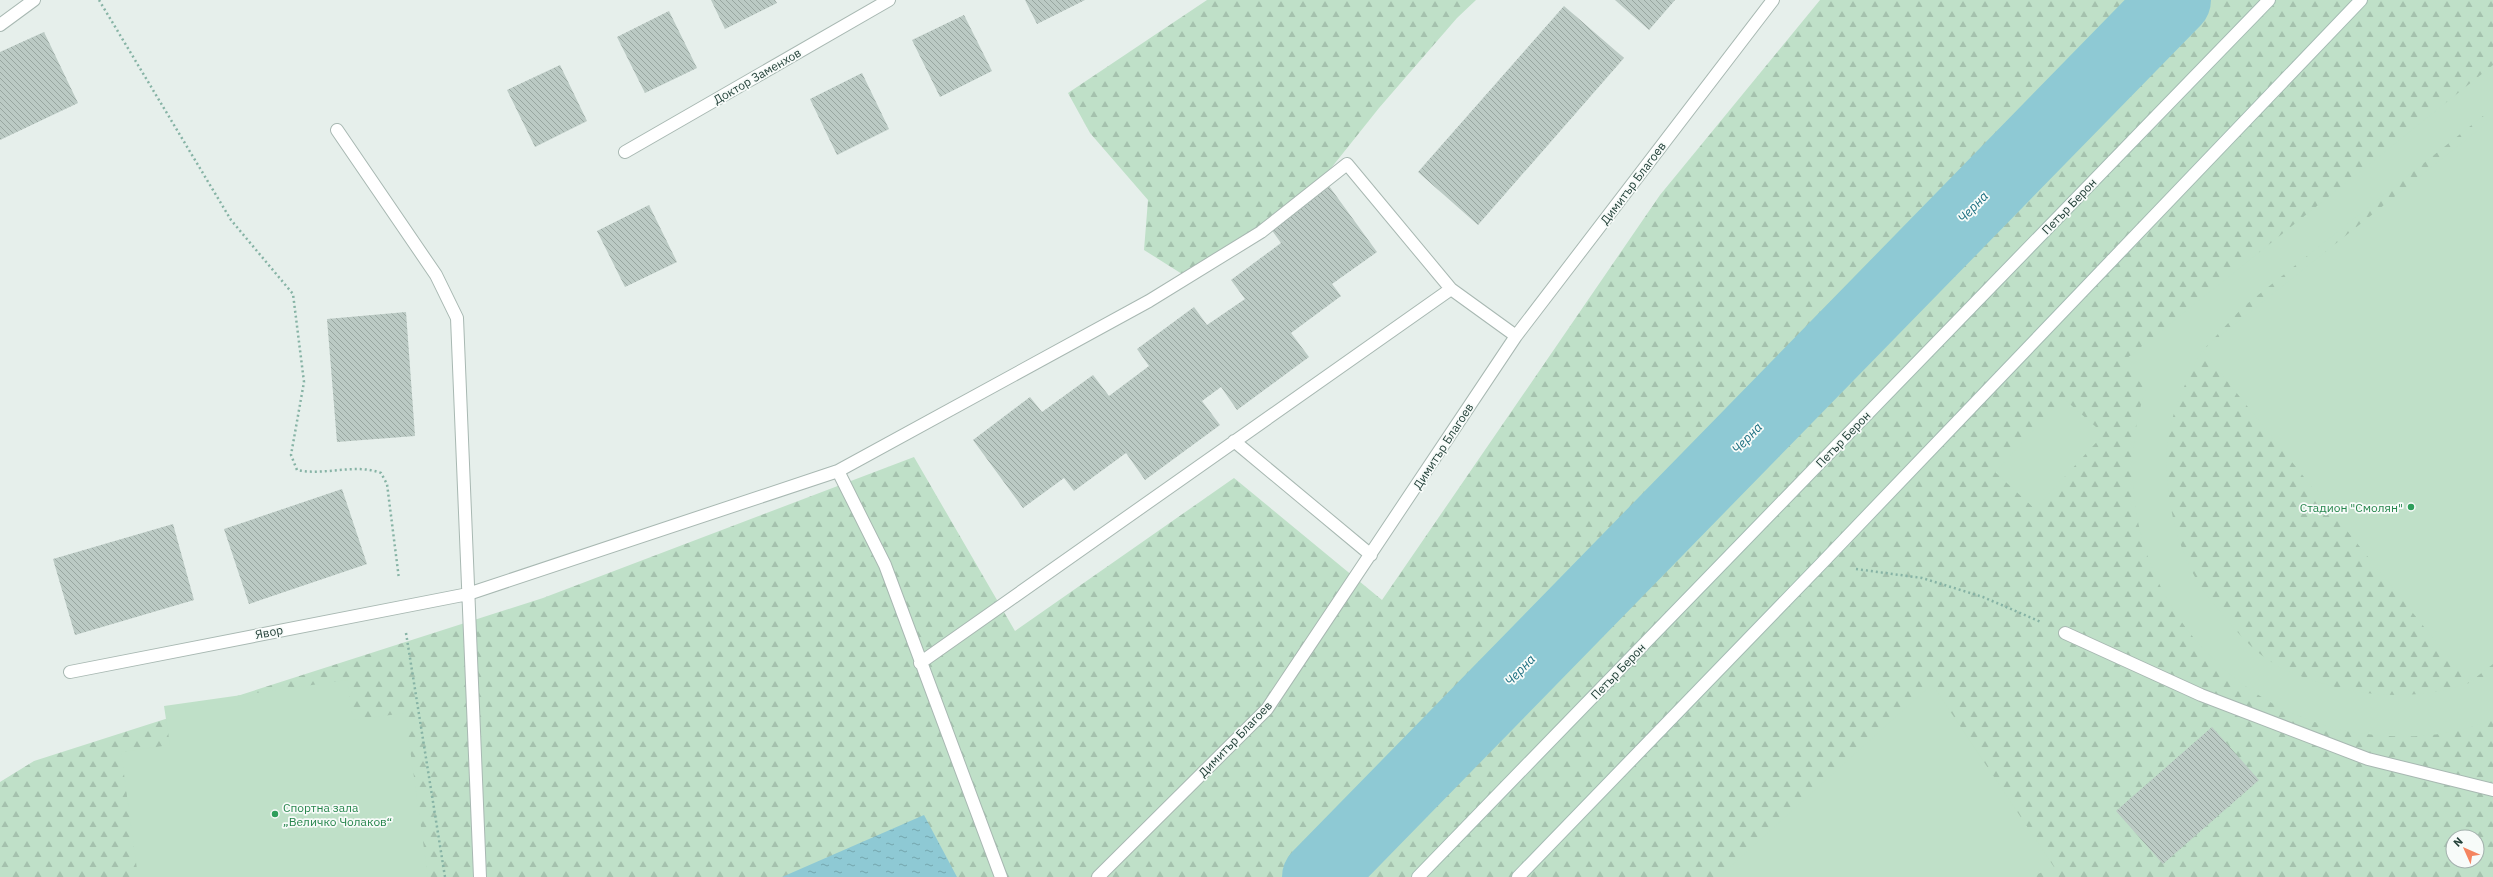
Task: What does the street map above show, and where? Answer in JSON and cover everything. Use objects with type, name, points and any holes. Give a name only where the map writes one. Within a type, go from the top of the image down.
[{"type":"street","points":[[2,21],[34,0]]},
{"type":"street","name":"Доктор Заменхов","points":[[625,152],[889,0]]},
{"type":"street","name":"Димитър Благоев","points":[[1098,877],[1267,709],[1516,336],[1773,0]]},
{"type":"street","name":"Петър Берон","points":[[1418,877],[2269,0]]},
{"type":"street","points":[[1518,877],[1822,563],[2361,0]]},
{"type":"street","points":[[337,130],[436,275],[457,318],[480,877]]},
{"type":"street","name":"Явор","points":[[70,672],[402,605],[468,594],[838,471],[1149,301],[1261,232],[1347,164],[1451,289]]},
{"type":"street","points":[[920,663],[1451,289],[1516,336]]},
{"type":"street","points":[[1234,441],[1371,555]]},
{"type":"street","points":[[838,471],[884,566],[1001,877]]},
{"type":"street","points":[[2065,633],[2201,695],[2368,759],[2493,790]]},
{"type":"path","points":[[99,0],[231,220],[293,294],[304,382],[291,455],[297,470],[309,473],[371,469],[382,473],[387,484],[402,605],[445,877]]},
{"type":"path","points":[[1822,563],[1922,578],[1983,597],[2065,633]]},
{"type":"green space","points":[[1207,0],[1476,0],[1457,18],[1379,108],[1320,182],[1190,279],[1144,250],[1148,200],[1090,133],[1068,93]]},
{"type":"green space","points":[[1820,0],[2493,0],[2493,877],[0,877],[0,782],[34,761],[543,598],[914,457],[1015,631],[1234,478],[1382,600],[1660,195]]},
{"type":"green space","name":"Стадион \"Смолян\"","points":[[2493,65],[2493,108],[2243,307],[2205,348],[2493,118],[2493,664],[2470,682],[2493,674],[2493,719],[2450,732],[2420,736],[2375,735],[2315,722],[2261,697],[2215,661],[2178,616],[2151,564],[2136,508],[2133,448],[2146,388],[2121,363]],"holes":[[[2203,351],[2469,683],[2432,692],[2395,695],[2358,692],[2321,683],[2290,672],[2266,658],[2245,640],[2221,613],[2202,589],[2185,556],[2174,521],[2168,484],[2167,447],[2171,422],[2185,385]]]},
{"type":"green space","points":[[2063,398],[2104,434],[2035,509],[1995,472]]},
{"type":"green space","name":"Спортна зала „Величко Чолаков“","points":[[347,680],[353,720],[405,713],[428,877],[138,877],[121,752],[170,745],[164,706]]},
{"type":"green space","points":[[1932,684],[2054,867],[2031,877],[1719,877]]},
{"type":"water","points":[[924,815],[957,877],[782,877]]},
{"type":"building","points":[[711,0],[775,0],[777,3],[725,29]]},
{"type":"building","points":[[1025,0],[1085,0],[1037,24]]},
{"type":"building","points":[[1615,0],[1675,0],[1649,30]]},
{"type":"building","points":[[1564,6],[1624,58],[1478,225],[1418,172]]},
{"type":"building","points":[[669,11],[697,68],[645,93],[617,37]]},
{"type":"building","points":[[964,15],[992,71],[940,97],[912,40]]},
{"type":"building","points":[[44,32],[78,103],[0,140],[0,52]]},
{"type":"building","points":[[560,65],[587,121],[535,147],[507,90]]},
{"type":"building","points":[[862,73],[889,129],[837,155],[810,99]]},
{"type":"building","points":[[1329,186],[1377,252],[1332,284],[1341,296],[1291,333],[1309,357],[1237,410],[1221,387],[1202,401],[1220,425],[1145,480],[1126,453],[1074,491],[1064,478],[1023,508],[973,440],[1030,397],[1042,412],[1093,375],[1109,396],[1149,366],[1137,349],[1194,307],[1207,325],[1245,299],[1231,280],[1281,243],[1271,229]]},
{"type":"building","points":[[649,205],[677,262],[625,287],[597,231]]},
{"type":"building","points":[[406,312],[415,436],[337,442],[327,319]]},
{"type":"building","points":[[342,489],[367,564],[249,604],[224,529]]},
{"type":"building","points":[[173,524],[194,600],[75,635],[53,559]]},
{"type":"building","points":[[2212,727],[2259,780],[2163,864],[2116,811]]},
{"type":"waterway","name":"Черна","points":[[1318,877],[2175,0]]},
{"type":"place","name":"Стадион \"Смолян\"","points":[[2411,507]]},
{"type":"place","name":"Спортна зала „Величко Чолаков“","points":[[275,814]]}]
